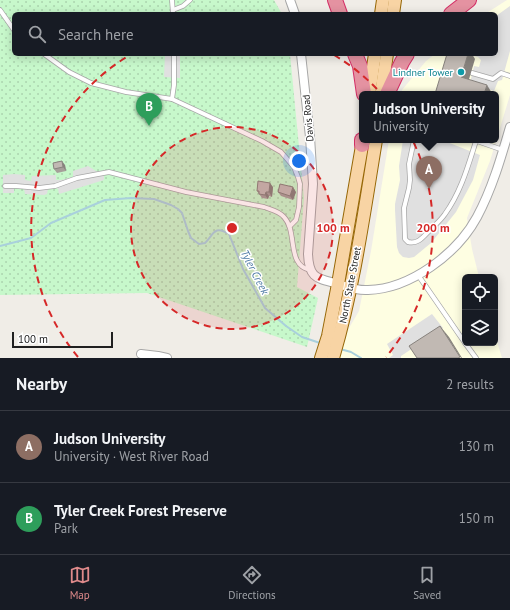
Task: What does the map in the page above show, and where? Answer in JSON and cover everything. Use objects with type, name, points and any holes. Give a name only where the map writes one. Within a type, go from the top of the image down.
[{"type":"highway","points":[[335,0],[339,12]]},
{"type":"highway","points":[[454,12],[469,0]]},
{"type":"highway","points":[[356,56],[360,66],[364,91]]},
{"type":"highway","points":[[388,91],[406,56]]},
{"type":"main road","points":[[381,12],[383,0]]},
{"type":"main road","points":[[393,12],[395,0]]},
{"type":"main road","points":[[370,91],[375,56]]},
{"type":"main road","points":[[381,91],[387,56]]},
{"type":"main road","name":"North State Street","points":[[344,286],[362,143]]},
{"type":"main road","name":"North State Street","points":[[330,348],[344,286],[362,226],[376,143]]},
{"type":"street","points":[[290,0],[294,12]]},
{"type":"street","name":"Davis Road","points":[[301,56],[313,184],[308,254],[310,270]]},
{"type":"street","points":[[310,270],[317,277],[344,286],[366,290],[392,287],[418,275],[450,251],[476,219],[489,193],[510,128]]},
{"type":"street","points":[[141,354],[167,358]]},
{"type":"lane","points":[[172,0],[173,12],[190,0]]},
{"type":"lane","points":[[0,10],[12,27]]},
{"type":"lane","points":[[47,56],[69,72],[90,83],[126,92],[172,100],[262,141],[281,152],[294,167],[300,184],[299,207],[296,220],[290,226]]},
{"type":"lane","points":[[172,100],[174,85],[174,56]]},
{"type":"lane","points":[[472,73],[493,79],[501,73],[510,76]]},
{"type":"lane","points":[[413,143],[409,164],[410,180],[403,217],[405,239],[412,243],[421,240],[444,215],[451,204],[459,189],[474,143]]},
{"type":"lane","points":[[483,143],[503,150]]},
{"type":"lane","points":[[5,186],[39,188],[55,186],[77,178],[109,172],[186,192],[276,211],[284,217],[290,226],[295,255],[298,263],[303,268],[310,270]]},
{"type":"lane","points":[[418,275],[462,339]]},
{"type":"lane","points":[[467,346],[476,358]]},
{"type":"shaded area","points":[[507,0],[510,0],[510,95],[499,131],[499,91],[402,91],[426,61],[432,56],[498,56],[498,12],[488,12]]},
{"type":"shaded area","points":[[510,6],[510,51],[502,80],[498,81],[494,91],[470,83],[474,66],[479,67],[481,60],[474,56],[498,56],[498,15]]},
{"type":"shaded area","points":[[165,56],[180,56],[180,78],[164,77]]},
{"type":"shaded area","points":[[389,143],[495,143],[490,161],[467,218],[472,249],[478,274],[462,274],[462,346],[498,345],[502,358],[339,358],[349,328],[359,311],[371,251]]},
{"type":"shaded area","points":[[403,143],[450,143],[480,155],[473,180],[456,212],[431,243],[414,257],[409,258],[403,257],[399,253],[397,247],[395,204],[400,180],[399,166]]},
{"type":"shaded area","points":[[88,166],[104,176],[104,180],[59,194],[58,189],[56,188],[48,189],[47,194],[44,195],[25,194],[24,189],[14,187],[14,193],[3,193],[3,175],[25,175],[25,180],[31,181],[32,176],[56,175],[56,180],[61,180],[73,177],[73,171]]},
{"type":"shaded area","points":[[432,314],[443,328],[401,356],[401,358],[389,358],[393,355],[387,344]]},
{"type":"green space","points":[[0,0],[274,0],[281,12],[12,12],[12,56],[290,56],[304,198],[297,287],[318,298],[307,347],[147,293],[0,295]]},
{"type":"building","points":[[446,56],[467,56],[461,77],[487,85],[485,91],[436,91]]},
{"type":"building","points":[[62,161],[63,167],[54,169],[53,163]]},
{"type":"building","points":[[258,181],[270,183],[269,192],[266,192],[265,195],[259,194],[259,191],[257,191]]},
{"type":"building","points":[[280,184],[293,187],[290,196],[278,192]]},
{"type":"building","points":[[440,326],[460,357],[417,358],[409,346]]},
{"type":"waterway","name":"Tyler Creek","points":[[0,246],[31,238],[51,223],[105,200],[131,198],[154,199],[178,209],[182,213],[191,238],[199,244],[205,243],[217,231],[220,230],[229,234],[243,269],[265,308],[286,326],[302,337],[320,343]]},
{"type":"waterway","name":"Tyler Creek","points":[[340,349],[351,352],[361,358]]},
{"type":"place","name":"Lindner Tower","points":[[461,72]]},
{"type":"place","name":"Tyler Creek Forest Preserve","points":[[149,126]]},
{"type":"place","name":"Judson University","points":[[429,189]]}]
